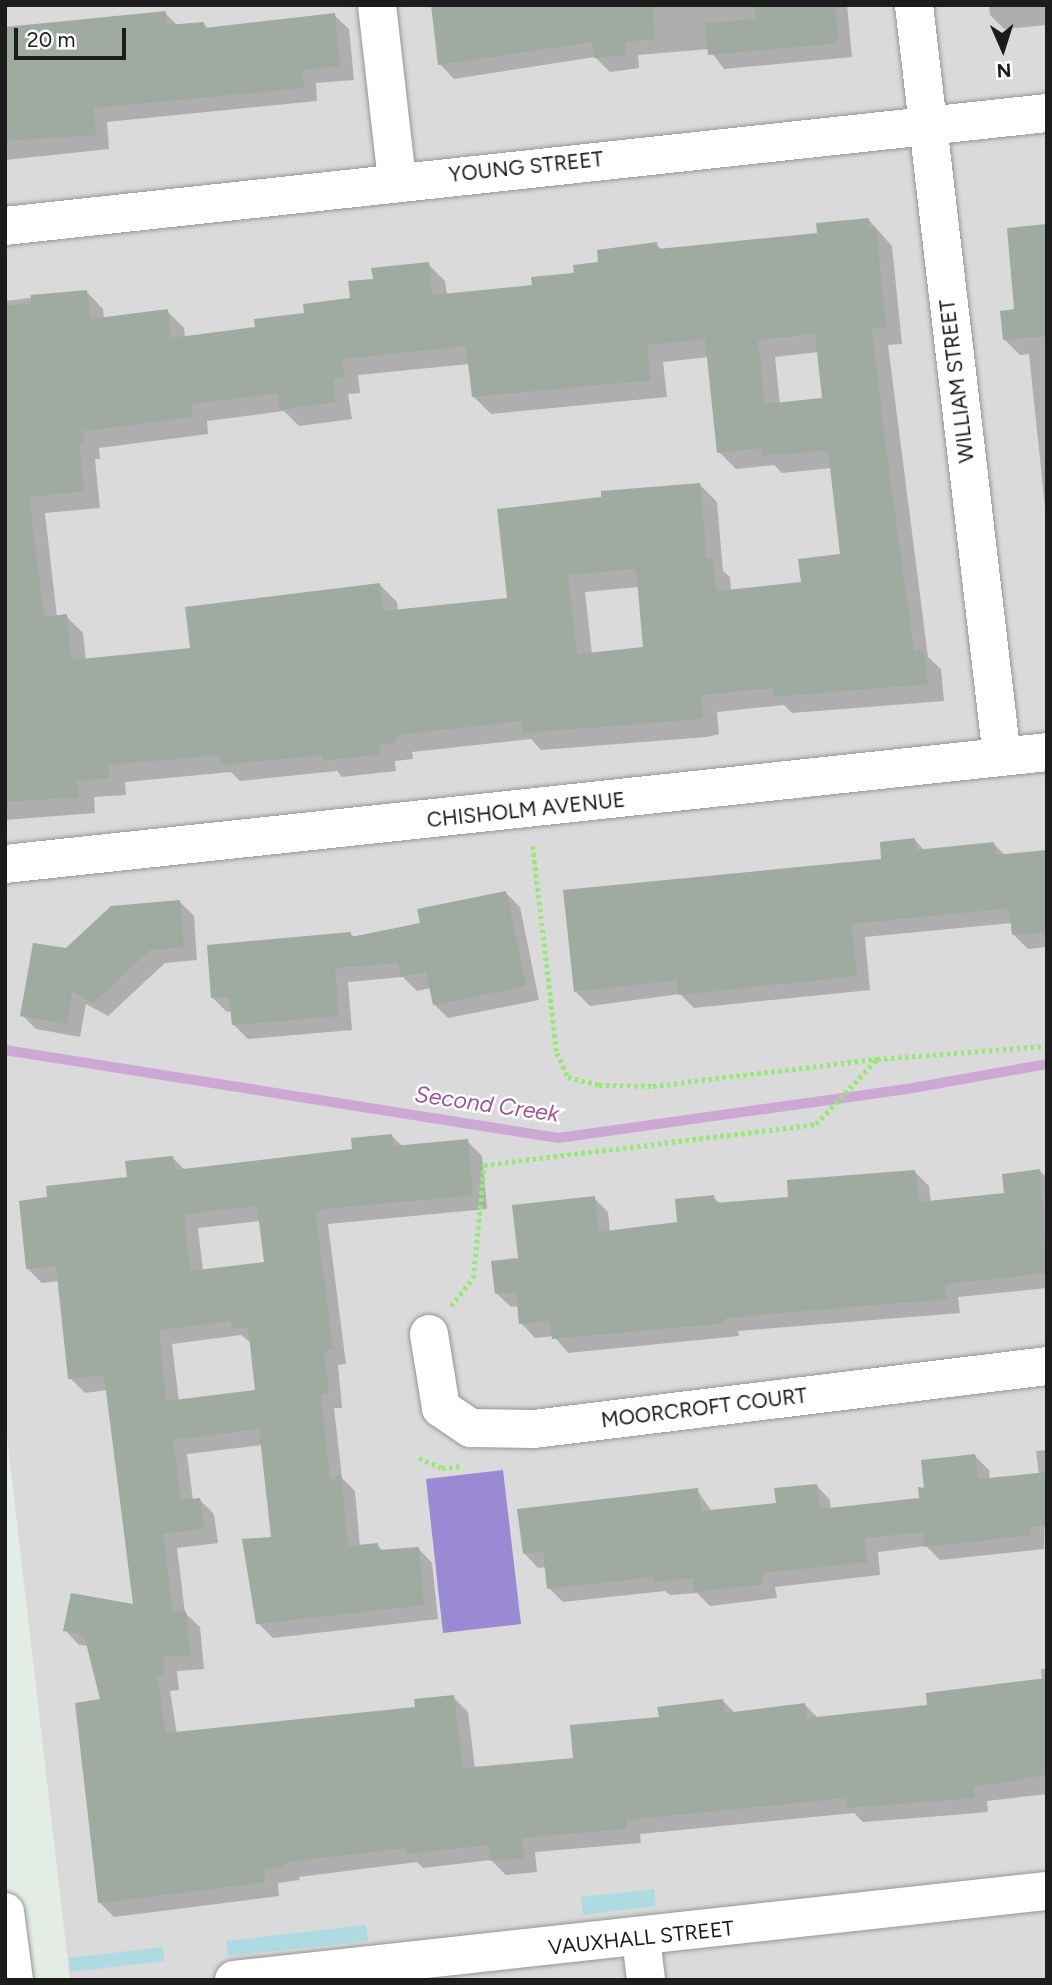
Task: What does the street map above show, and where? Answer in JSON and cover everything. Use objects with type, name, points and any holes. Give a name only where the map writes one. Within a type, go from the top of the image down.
[{"type":"street","points":[[377,5],[397,180]]},
{"type":"street","name":"WILLIAM STREET","points":[[914,5],[1002,757]]},
{"type":"street","name":"YOUNG STREET","points":[[5,226],[397,180],[1047,113]]},
{"type":"street","name":"CHISHOLM AVENUE","points":[[5,864],[529,811],[1047,752]]},
{"type":"street","name":"MOORCROFT COURT","points":[[429,1335],[441,1408],[471,1429],[534,1429],[1047,1366]]},
{"type":"street","name":"VAUXHALL STREET","points":[[234,1980],[641,1938],[1047,1891]]},
{"type":"street","points":[[5,1912],[14,1980]]},
{"type":"street","points":[[641,1938],[646,1980]]},
{"type":"path","points":[[529,811],[557,1053],[568,1077],[599,1085],[653,1086],[877,1059],[1047,1046]]},
{"type":"path","points":[[429,1335],[473,1278],[484,1165],[816,1124],[877,1059]]},
{"type":"shaded area","points":[[5,5],[1047,5],[1047,1980],[70,1980],[5,1419]]},
{"type":"shaded area","points":[[503,1470],[521,1624],[443,1633],[426,1479]]},
{"type":"shaded area","points":[[654,1889],[656,1906],[583,1915],[581,1897]]},
{"type":"shaded area","points":[[366,1925],[368,1941],[228,1956],[226,1941]]},
{"type":"shaded area","points":[[163,1947],[164,1961],[70,1972],[69,1958]]},
{"type":"building","points":[[431,5],[652,5],[655,39],[625,42],[626,55],[594,58],[592,42],[438,65]]},
{"type":"building","points":[[755,5],[835,5],[838,43],[708,55],[705,23],[756,19]]},
{"type":"building","points":[[166,11],[167,25],[204,22],[205,28],[335,13],[340,66],[302,70],[304,88],[94,108],[96,135],[5,141],[5,27]]},
{"type":"building","points":[[869,218],[869,227],[876,227],[886,327],[872,328],[914,651],[924,650],[928,684],[774,697],[773,688],[700,695],[703,717],[689,720],[523,733],[521,721],[396,735],[396,742],[379,745],[380,754],[323,761],[323,755],[221,765],[220,755],[108,765],[109,778],[77,781],[79,797],[5,802],[5,306],[31,303],[31,295],[87,290],[90,319],[168,309],[171,338],[255,327],[254,319],[304,313],[303,304],[350,298],[348,281],[373,279],[371,268],[429,262],[432,295],[532,285],[531,277],[574,273],[573,265],[598,262],[597,250],[657,242],[658,249],[817,233],[816,223]],"holes":[[[815,334],[822,398],[765,404],[758,340]],[[705,339],[717,453],[762,448],[763,456],[828,450],[840,554],[798,559],[801,582],[716,591],[713,558],[707,559],[700,483],[601,491],[601,497],[497,509],[507,598],[383,611],[380,583],[185,607],[190,648],[71,660],[67,614],[44,617],[29,497],[84,491],[79,443],[84,442],[83,431],[192,417],[191,404],[278,393],[280,410],[336,402],[332,378],[344,377],[342,359],[466,346],[472,397],[651,380],[647,345]],[[636,569],[643,647],[577,654],[568,575]]]},
{"type":"building","points":[[1047,224],[1047,336],[1003,340],[1000,311],[1014,309],[1007,228]]},
{"type":"building","points":[[915,838],[916,850],[994,842],[996,855],[1047,850],[1047,932],[1012,935],[1009,908],[851,924],[857,976],[678,995],[677,980],[574,992],[563,890],[881,859],[880,842]]},
{"type":"building","points":[[506,891],[526,986],[433,1005],[426,972],[401,977],[398,963],[335,968],[339,1016],[232,1025],[229,997],[211,998],[207,945],[351,932],[351,937],[420,923],[417,909]]},
{"type":"building","points":[[180,900],[184,947],[150,950],[93,1003],[72,991],[67,1024],[20,1016],[33,943],[66,948],[111,906]]},
{"type":"building","points":[[392,1134],[393,1146],[468,1139],[473,1195],[315,1210],[333,1349],[324,1351],[329,1394],[321,1394],[330,1481],[341,1474],[348,1546],[378,1543],[379,1550],[419,1547],[424,1605],[256,1624],[242,1539],[271,1537],[259,1429],[173,1440],[181,1500],[200,1498],[204,1529],[163,1534],[173,1612],[186,1611],[190,1655],[163,1657],[165,1676],[157,1677],[166,1733],[415,1707],[414,1699],[454,1695],[463,1768],[573,1758],[570,1725],[659,1717],[657,1707],[723,1699],[725,1713],[805,1703],[807,1718],[927,1705],[926,1693],[1047,1678],[1047,1775],[973,1787],[975,1798],[847,1808],[846,1798],[626,1820],[627,1829],[522,1838],[524,1858],[490,1861],[488,1845],[407,1854],[406,1848],[286,1862],[286,1866],[264,1869],[265,1882],[98,1903],[75,1703],[100,1699],[84,1635],[63,1631],[71,1593],[133,1604],[104,1375],[68,1379],[56,1266],[26,1269],[19,1201],[47,1197],[46,1186],[127,1177],[125,1161],[173,1156],[175,1170],[352,1149],[351,1138]],"holes":[[[257,1206],[264,1262],[190,1271],[184,1214]],[[231,1321],[232,1329],[248,1327],[255,1390],[166,1401],[159,1330]]]},
{"type":"building","points":[[1040,1169],[1047,1273],[945,1284],[947,1299],[725,1318],[726,1323],[552,1339],[550,1321],[519,1324],[516,1292],[495,1294],[491,1261],[518,1258],[512,1205],[595,1196],[598,1232],[677,1222],[675,1199],[714,1195],[715,1203],[788,1197],[787,1180],[915,1170],[919,1202],[1004,1193],[1002,1174]]},
{"type":"building","points":[[975,1454],[978,1479],[1047,1472],[1047,1525],[1030,1527],[1031,1535],[924,1547],[923,1532],[865,1538],[867,1562],[762,1573],[763,1584],[694,1592],[693,1578],[654,1582],[653,1577],[547,1589],[543,1552],[523,1554],[517,1509],[698,1488],[701,1511],[776,1503],[774,1488],[817,1484],[820,1509],[919,1498],[918,1487],[924,1488],[921,1460]]},
{"type":"waterway","name":"Second Creek","points":[[5,1050],[558,1138],[907,1089],[1047,1064]]}]
